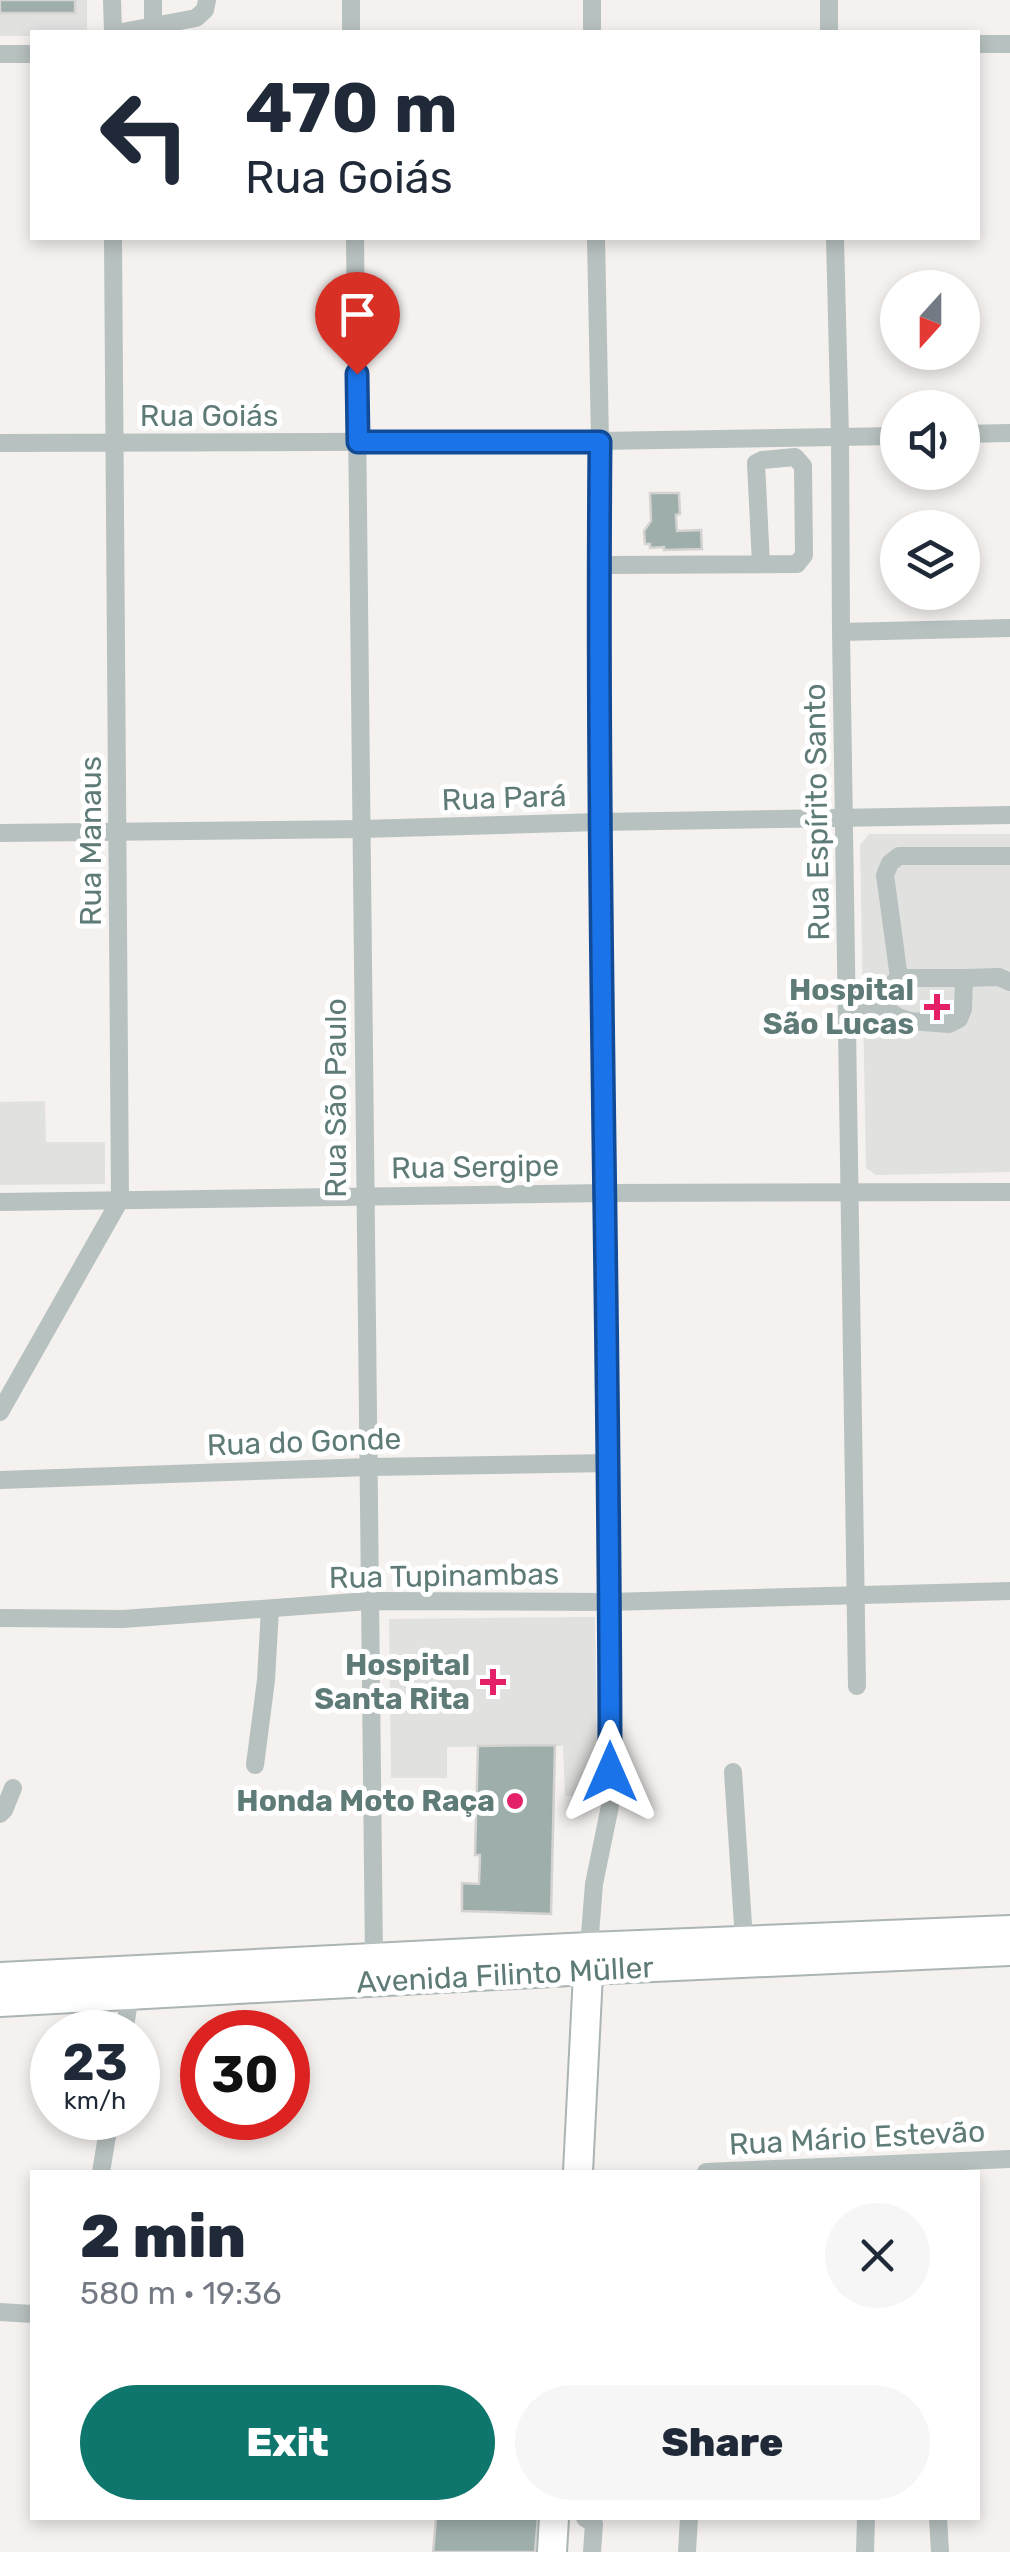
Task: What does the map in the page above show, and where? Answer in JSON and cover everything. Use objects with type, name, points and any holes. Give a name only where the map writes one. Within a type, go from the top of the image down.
[{"type":"main road","name":"Avenida Filinto Müller","points":[[0,2002],[598,1962],[744,1940],[1010,1930]]},
{"type":"main road","name":"Avenida Filinto Müller","points":[[0,1977],[374,1958],[598,1962],[1010,1951]]},
{"type":"main road","points":[[578,2170],[598,1962]]},
{"type":"main road","points":[[552,2552],[554,2520]]},
{"type":"street","points":[[112,0],[112,30]]},
{"type":"street","points":[[153,0],[153,26]]},
{"type":"street","points":[[132,30],[196,18],[205,10],[207,0]]},
{"type":"street","points":[[351,0],[352,30]]},
{"type":"street","points":[[592,0],[592,30]]},
{"type":"street","points":[[829,0],[829,30]]},
{"type":"street","points":[[980,44],[1010,44]]},
{"type":"street","points":[[0,54],[30,54]]},
{"type":"street","name":"Rua Manaus","points":[[0,1412],[120,1200],[114,240]]},
{"type":"street","name":"Rua São Paulo","points":[[354,240],[374,1958]]},
{"type":"street","points":[[596,240],[599,822],[610,1463],[610,1806],[594,1884],[598,1962]]},
{"type":"street","name":"Rua Espírito Santo","points":[[835,240],[857,1686]]},
{"type":"street","points":[[980,434],[1010,433]]},
{"type":"street","name":"Rua Goiás","points":[[0,443],[600,442],[880,436]]},
{"type":"street","points":[[600,565],[797,564],[804,555],[803,466],[795,457],[756,463],[761,564]]},
{"type":"street","points":[[841,632],[1010,628]]},
{"type":"street","name":"Rua Pará","points":[[0,833],[362,830],[1010,815]]},
{"type":"street","points":[[899,978],[885,875],[890,863],[899,856],[1010,856]]},
{"type":"street","points":[[886,1009],[890,987],[899,978],[999,977],[1010,982]]},
{"type":"street","points":[[848,1008],[886,1009],[910,1020],[949,1024],[959,1020],[963,1009],[964,978]]},
{"type":"street","name":"Rua Sergipe","points":[[0,1202],[1010,1192]]},
{"type":"street","name":"Rua do Gonde","points":[[0,1480],[610,1463]]},
{"type":"street","name":"Rua Tupinambas","points":[[0,1618],[123,1620],[369,1601],[609,1602],[1010,1591]]},
{"type":"street","points":[[256,1765],[270,1608]]},
{"type":"street","points":[[733,1772],[744,1940]]},
{"type":"street","points":[[0,1814],[13,1788]]},
{"type":"street","points":[[128,2010],[130,1996]]},
{"type":"street","points":[[102,2170],[107,2140]]},
{"type":"street","name":"Rua Mário Estevão","points":[[753,2170],[1010,2159]]},
{"type":"street","points":[[0,2312],[30,2314]]},
{"type":"street","points":[[588,2520],[594,2524],[592,2552]]},
{"type":"street","points":[[687,2552],[689,2520]]},
{"type":"street","points":[[865,2552],[866,2520]]},
{"type":"street","points":[[938,2520],[940,2552]]},
{"type":"shaded area","points":[[0,0],[87,0],[87,30],[30,30],[30,36],[0,36]]},
{"type":"shaded area","name":"Hospital São Lucas","points":[[869,834],[1010,834],[1010,1172],[876,1175],[866,1168],[860,845]]},
{"type":"shaded area","points":[[45,1101],[46,1142],[105,1142],[105,1184],[0,1185],[0,1102]]},
{"type":"shaded area","name":"Hospital Santa Rita","points":[[595,1617],[598,1796],[565,1796],[563,1746],[447,1747],[447,1778],[391,1778],[389,1619]]},
{"type":"building","points":[[0,0],[75,0],[75,13],[0,13]]},
{"type":"building","points":[[650,493],[679,493],[677,531],[701,530],[702,549],[664,550],[645,544],[644,531],[651,521]]},
{"type":"building","name":"Honda Moto Raça","points":[[555,1745],[551,1914],[462,1911],[462,1883],[479,1884],[480,1855],[475,1855],[478,1746]]},
{"type":"building","points":[[436,2520],[538,2520],[535,2552],[433,2552]]},
{"type":"place","name":"Hospital São Lucas","points":[[937,1007]]},
{"type":"place","name":"Hospital Santa Rita","points":[[493,1682]]},
{"type":"place","name":"Honda Moto Raça","points":[[515,1801]]},
{"type":"route","points":[[357,374],[358,442],[600,442],[599,822],[610,1463],[610,1772]]}]
